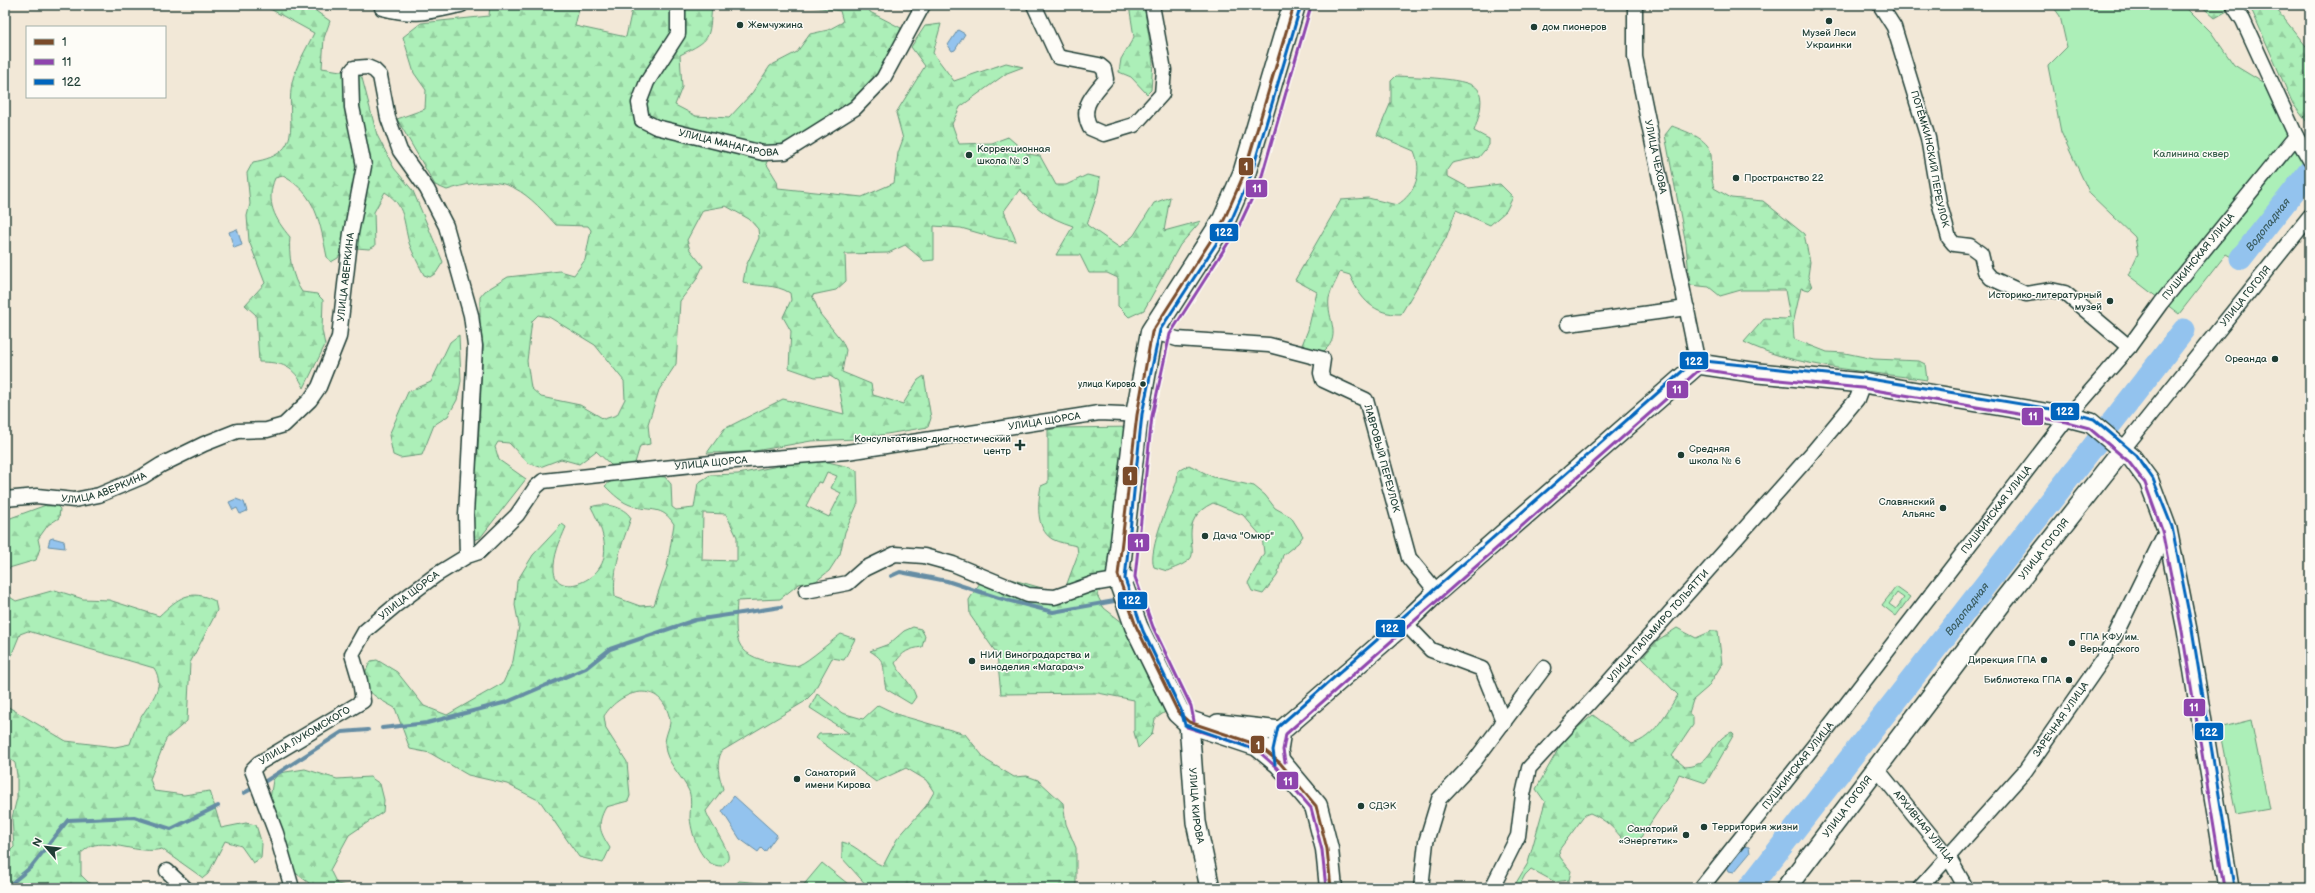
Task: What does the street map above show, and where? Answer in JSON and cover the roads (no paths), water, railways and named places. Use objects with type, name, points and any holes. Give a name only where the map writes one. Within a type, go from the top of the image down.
[{"type":"main road","name":"УЛИЦА КИРОВА","points":[[1210,888],[1196,822],[1186,708],[1125,579],[1152,332],[1224,220],[1244,174],[1294,5]]},
{"type":"main road","name":"УЛИЦА КИРОВА","points":[[1142,415],[1164,335],[1235,223],[1256,177],[1306,5]]},
{"type":"main road","points":[[1280,748],[1437,592],[1698,364],[1758,373],[1863,383],[2068,417],[2090,423],[2132,458],[2149,481],[2167,528],[2187,630],[2229,888]]},
{"type":"main road","name":"УЛИЦА ГОГОЛЯ","points":[[1786,888],[2119,446]]},
{"type":"main road","points":[[1188,722],[1218,724],[1256,736],[1280,748],[1318,800],[1330,826],[1338,888]]},
{"type":"main road","points":[[1188,722],[1258,745],[1280,748]]},
{"type":"main road","points":[[1280,748],[1316,806],[1327,849],[1331,888]]},
{"type":"street","points":[[382,8],[405,14],[423,13],[461,5]]},
{"type":"street","name":"УЛИЦА МАНАГАРОВА","points":[[678,5],[678,34],[647,82],[639,104],[642,120],[656,127],[763,153],[785,152],[855,108],[883,79],[923,5]]},
{"type":"street","points":[[1034,5],[1058,57],[1099,65],[1104,69],[1106,79],[1089,101],[1085,118],[1090,128],[1104,134],[1134,125],[1162,94],[1164,70],[1152,5]]},
{"type":"street","name":"УЛИЦА ЧЕХОВА","points":[[1635,5],[1635,56],[1698,364]]},
{"type":"street","name":"ПОТЁМКИНСКИЙ ПЕРЕУЛОК","points":[[1880,5],[1894,27],[1928,138],[1939,202],[1949,238],[1954,244],[1970,246],[1981,254],[1985,271],[1991,278],[2026,294],[2051,290],[2065,293],[2129,346]]},
{"type":"street","points":[[2233,5],[2243,20],[2296,136],[2310,160]]},
{"type":"street","name":"УЛИЦА АВЕРКИНА","points":[[5,499],[37,496],[74,500],[99,495],[142,477],[161,465],[204,444],[237,431],[267,430],[284,425],[310,400],[319,387],[339,337],[348,256],[364,166],[352,107],[351,72],[354,68],[367,67],[374,70],[380,76],[388,118],[400,151],[427,189],[446,226],[461,277],[475,346],[466,515],[467,556]]},
{"type":"street","name":"ПУШКИНСКАЯ УЛИЦА","points":[[1701,888],[1823,734],[2068,417],[2129,346],[2161,303],[2296,136]]},
{"type":"street","name":"УЛИЦА ГОГОЛЯ","points":[[2119,446],[2310,216]]},
{"type":"street","points":[[1568,324],[1687,308]]},
{"type":"street","name":"ЛАВРОВЫЙ ПЕРЕУЛОК","points":[[1164,335],[1177,339],[1269,346],[1323,359],[1321,373],[1323,380],[1366,400],[1409,558],[1437,592]]},
{"type":"street","name":"УЛИЦА ПАЛЬМИРО ТОЛЬЯТТИ","points":[[1492,888],[1518,836],[1523,795],[1529,768],[1604,687],[1812,452],[1857,399],[1863,383]]},
{"type":"street","name":"УЛИЦА ЩОРСА","points":[[363,701],[360,681],[353,662],[352,654],[365,631],[436,575],[467,556],[480,552],[517,515],[536,487],[543,481],[711,463],[847,452],[1100,413],[1142,415]]},
{"type":"street","name":"ЗАРЕЧНАЯ УЛИЦА","points":[[1920,888],[1949,858],[2025,770],[2105,656],[2167,528]]},
{"type":"street","points":[[806,591],[848,583],[864,569],[895,554],[924,556],[953,564],[1028,595],[1055,597],[1092,584],[1125,579]]},
{"type":"street","points":[[1405,623],[1431,650],[1482,669],[1504,723]]},
{"type":"street","points":[[1421,888],[1426,842],[1439,799],[1473,763],[1544,668]]},
{"type":"street","name":"УЛИЦА ЛУКОМСКОГО","points":[[292,888],[276,833],[252,770],[259,763],[363,701]]},
{"type":"street","name":"АРХИВНАЯ УЛИЦА","points":[[1877,768],[1949,858],[1966,888]]},
{"type":"street","points":[[167,871],[185,888]]},
{"type":"water","points":[[958,30],[965,34],[955,50],[952,51],[948,45]]},
{"type":"water","points":[[237,229],[242,245],[234,248],[229,232]]},
{"type":"water","points":[[236,499],[244,502],[247,511],[240,514],[237,508],[233,510],[229,502]]},
{"type":"water","points":[[53,538],[64,541],[65,548],[48,546],[50,539]]},
{"type":"water","points":[[734,796],[777,835],[765,852],[761,848],[758,852],[740,839],[722,811]]},
{"type":"water","points":[[1742,846],[1749,847],[1750,853],[1734,872],[1729,871],[1727,866]]},
{"type":"waterway","name":"Водопадная","points":[[2241,258],[2309,172]]},
{"type":"waterway","name":"Водопадная","points":[[1749,888],[2184,330]]},
{"type":"waterway","points":[[891,576],[900,572],[947,581],[999,598],[1053,612],[1120,600]]},
{"type":"waterway","points":[[382,728],[427,723],[507,702],[586,668],[610,649],[695,620],[781,607]]},
{"type":"waterway","points":[[244,793],[261,784],[342,732],[368,730]]},
{"type":"waterway","points":[[6,888],[31,867],[68,820],[134,817],[171,829],[218,806]]},
{"type":"place","name":"Музей Леси Украинки","points":[[1829,21]]},
{"type":"place","name":"Жемчужина","points":[[740,25]]},
{"type":"place","name":"дом пионеров","points":[[1534,27]]},
{"type":"place","name":"Коррекционная школа № 3","points":[[969,155]]},
{"type":"place","name":"Пространство 22","points":[[1736,178]]},
{"type":"place","name":"Историко-литературный музей","points":[[2110,301]]},
{"type":"place","name":"Ореанда","points":[[2275,359]]},
{"type":"place","name":"улица Кирова","points":[[1143,384]]},
{"type":"place","name":"Консультативно-диагностический центр","points":[[1020,445]]},
{"type":"place","name":"Средняя школа № 6","points":[[1681,455]]},
{"type":"place","name":"Славянский Альянс","points":[[1943,508]]},
{"type":"place","name":"Дача \"Омюр\"","points":[[1205,536]]},
{"type":"place","name":"ГПА КФУ им. Вернадского","points":[[2072,643]]},
{"type":"place","name":"Дирекция ГПА","points":[[2044,660]]},
{"type":"place","name":"НИИ Виноградарства и виноделия «Магарач»","points":[[972,661]]},
{"type":"place","name":"Библиотека ГПА","points":[[2069,680]]},
{"type":"place","name":"Санаторий имени Кирова","points":[[797,779]]},
{"type":"place","name":"СДЭК","points":[[1361,806]]},
{"type":"place","name":"Территория жизни","points":[[1704,827]]},
{"type":"place","name":"Санаторий «Энергетик»","points":[[1686,835]]},
{"type":"park label","name":"Калинина сквер","points":[[2191,154]]}]
